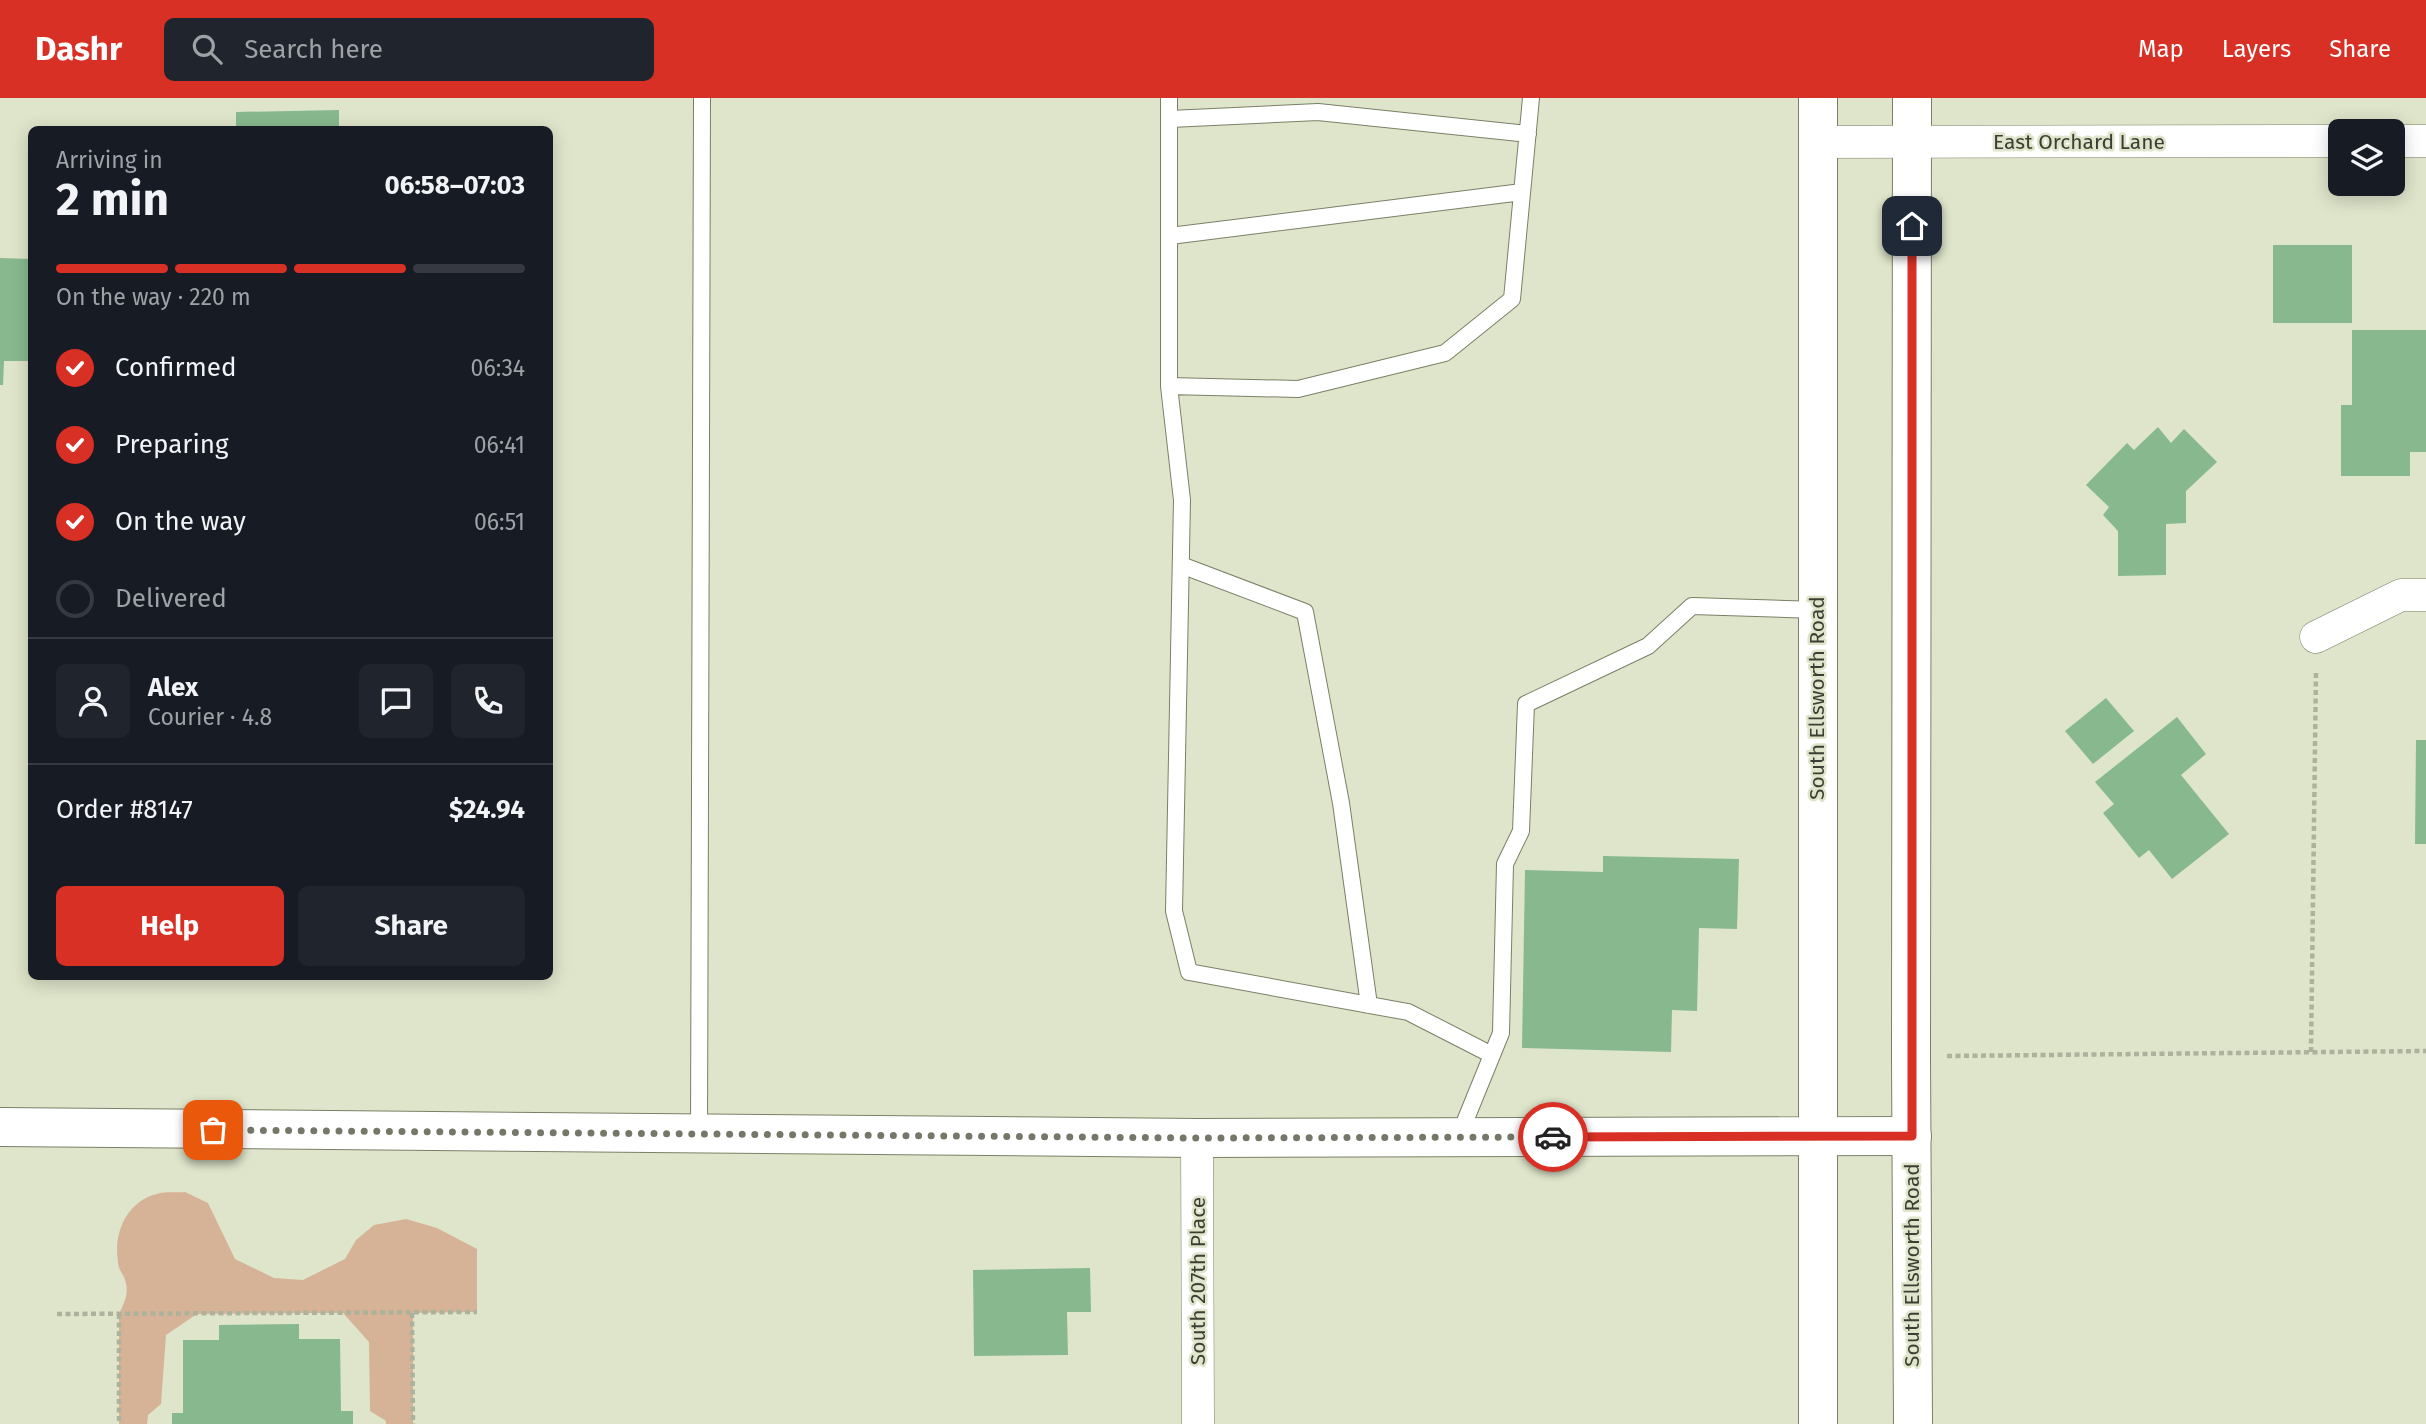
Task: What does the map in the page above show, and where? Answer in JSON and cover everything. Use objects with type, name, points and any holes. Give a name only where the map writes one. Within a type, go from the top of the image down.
[{"type":"main road","name":"South Ellsworth Road","points":[[1818,98],[1818,1424]]},
{"type":"main road","name":"South Ellsworth Road","points":[[1912,98],[1910,1057],[1913,1424]]},
{"type":"main road","points":[[0,1127],[1197,1138],[1912,1136]]},
{"type":"street","name":"East Orchard Lane","points":[[1818,142],[1912,144],[2328,141]]},
{"type":"street","points":[[2405,141],[2426,141]]},
{"type":"street","points":[[2316,637],[2402,595],[2426,595]]},
{"type":"street","name":"South 207th Place","points":[[1197,1138],[1198,1424]]},
{"type":"lane","points":[[699,1135],[702,98]]},
{"type":"lane","points":[[1169,98],[1169,386],[1182,500],[1174,911],[1189,972],[1408,1012],[1492,1055]]},
{"type":"lane","points":[[1169,386],[1298,389],[1445,353],[1513,299],[1531,98]]},
{"type":"lane","points":[[1170,119],[1319,105],[1528,134]]},
{"type":"lane","points":[[1170,236],[1522,192]]},
{"type":"lane","points":[[1181,565],[1305,612],[1341,803],[1369,1005]]},
{"type":"lane","points":[[1458,1138],[1501,1033],[1505,864],[1521,831],[1526,704],[1648,646],[1692,606],[1818,610]]},
{"type":"path","points":[[2311,1052],[2316,637]]},
{"type":"path","points":[[1910,1057],[2426,1051]]},
{"type":"path","points":[[57,1314],[477,1312]]},
{"type":"path","points":[[412,1313],[413,1424]]},
{"type":"path","points":[[119,1314],[119,1424]]},
{"type":"shaded area","points":[[185,1192],[208,1203],[235,1259],[274,1278],[303,1280],[345,1259],[356,1240],[374,1225],[406,1219],[437,1228],[477,1249],[477,1312],[413,1313],[413,1424],[386,1424],[386,1421],[370,1411],[369,1342],[343,1313],[197,1314],[166,1335],[161,1404],[148,1415],[147,1424],[119,1424],[119,1314],[127,1292],[126,1282],[118,1264],[120,1230],[130,1211],[147,1198],[157,1194]]},
{"type":"building","points":[[339,110],[339,126],[236,126],[236,112]]},
{"type":"building","points":[[2273,245],[2352,245],[2352,323],[2273,323]]},
{"type":"building","points":[[0,258],[28,259],[28,361],[4,361],[3,385],[0,385]]},
{"type":"building","points":[[2352,330],[2426,330],[2426,452],[2410,452],[2410,476],[2341,476],[2341,405],[2352,405]]},
{"type":"building","points":[[2158,427],[2171,443],[2184,429],[2217,462],[2186,491],[2186,523],[2166,524],[2166,575],[2118,576],[2118,531],[2103,515],[2109,507],[2086,485],[2127,443],[2134,450]]},
{"type":"building","points":[[2106,698],[2134,731],[2093,764],[2065,731]]},
{"type":"building","points":[[2177,717],[2206,754],[2181,775],[2229,834],[2172,879],[2149,850],[2139,858],[2103,813],[2114,804],[2095,782]]},
{"type":"building","points":[[2416,740],[2426,740],[2426,844],[2415,844]]},
{"type":"building","points":[[1603,856],[1739,859],[1737,929],[1699,928],[1697,1011],[1672,1010],[1671,1052],[1522,1048],[1525,870],[1603,872]]},
{"type":"building","points":[[1090,1268],[1091,1312],[1067,1312],[1068,1355],[974,1356],[973,1270]]},
{"type":"building","points":[[299,1324],[299,1339],[340,1339],[341,1411],[353,1411],[353,1424],[172,1424],[172,1413],[183,1413],[183,1340],[219,1340],[219,1325]]},
{"type":"way so far","points":[[213,1130],[1197,1138],[1553,1137]]},
{"type":"route","points":[[1553,1137],[1912,1136],[1912,226]]}]
